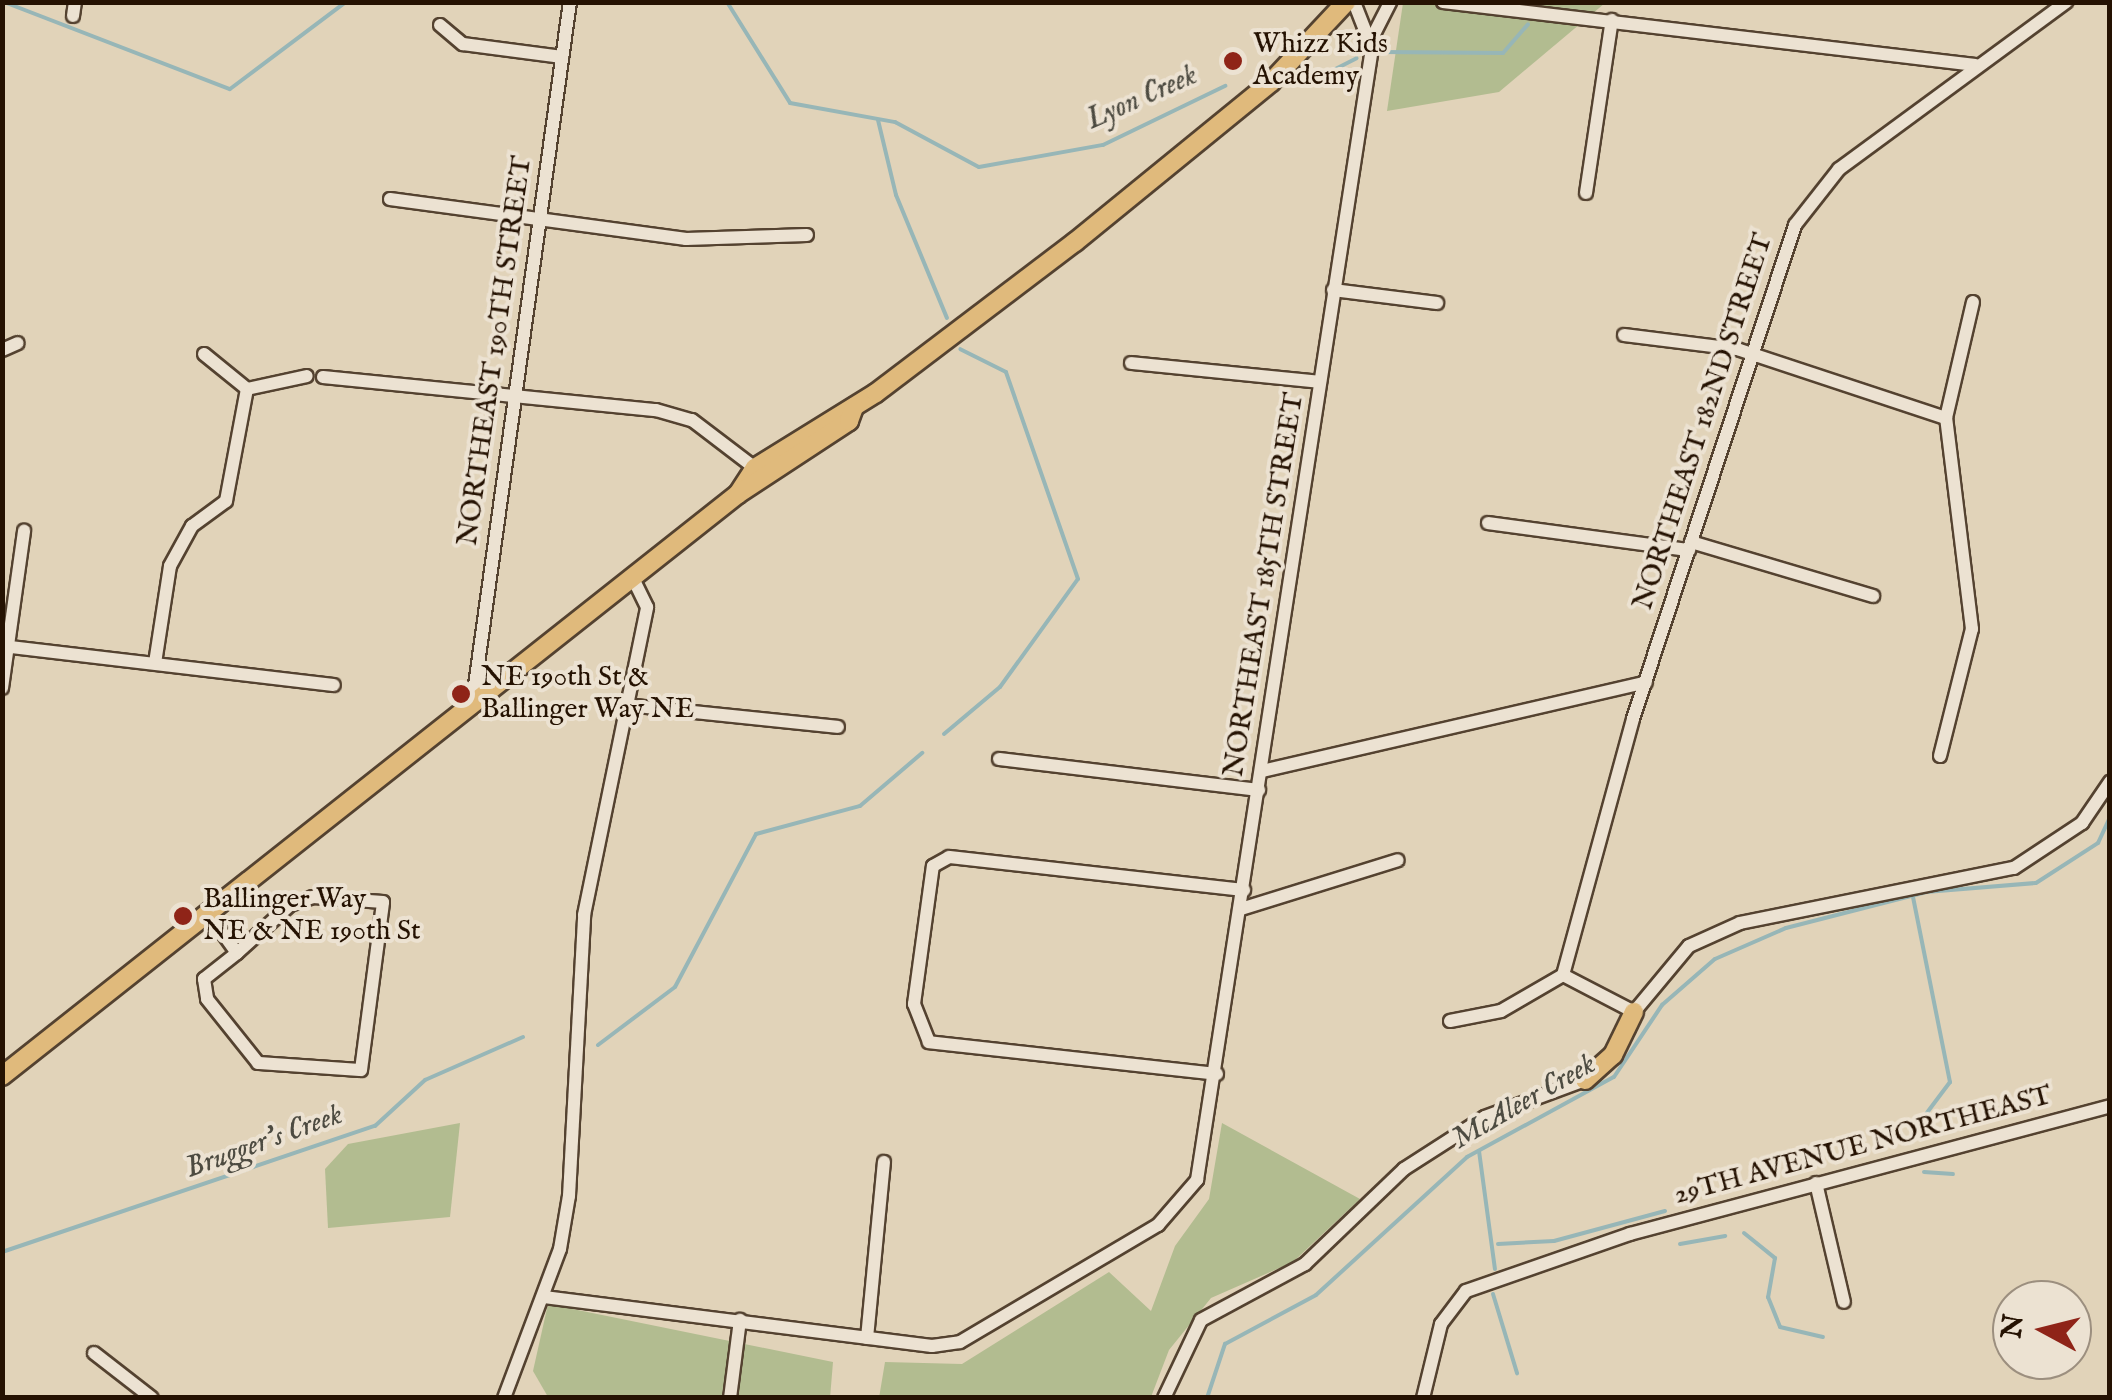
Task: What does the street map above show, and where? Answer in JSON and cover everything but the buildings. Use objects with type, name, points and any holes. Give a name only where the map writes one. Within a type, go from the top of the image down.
[{"type":"main road","points":[[738,494],[755,468],[854,407],[1075,242],[1271,82],[1346,2]]},
{"type":"main road","points":[[2,1076],[738,494],[848,422],[854,407]]},
{"type":"main road","points":[[1584,1080],[1612,1055],[1634,1012]]},
{"type":"street","name":"NORTHEAST 190TH STREET","points":[[472,706],[570,2]]},
{"type":"street","points":[[1354,2],[1372,38]]},
{"type":"street","name":"NORTHEAST 185TH STREET","points":[[866,1338],[932,1346],[978,1335],[1158,1224],[1198,1180],[1218,1074],[1372,38],[1390,2]]},
{"type":"street","points":[[1443,2],[1975,65]]},
{"type":"street","name":"NORTHEAST 182ND STREET","points":[[1564,975],[1646,682],[1774,267],[1820,188],[1975,65],[2066,2]]},
{"type":"street","points":[[1586,192],[1612,20]]},
{"type":"street","points":[[440,25],[463,44],[562,57]]},
{"type":"street","points":[[390,199],[686,239],[807,235]]},
{"type":"street","points":[[1333,290],[1438,303]]},
{"type":"street","points":[[1940,756],[1972,628],[1946,418],[1973,302]]},
{"type":"street","points":[[1624,334],[1747,356],[1946,418]]},
{"type":"street","points":[[2,350],[18,343]]},
{"type":"street","points":[[204,354],[247,389]]},
{"type":"street","points":[[1131,362],[1320,382]]},
{"type":"street","points":[[247,389],[307,376]]},
{"type":"street","points":[[323,377],[678,415],[755,468]]},
{"type":"street","points":[[155,663],[170,566],[192,526],[226,501],[247,389]]},
{"type":"street","points":[[1488,522],[1690,546],[1872,596]]},
{"type":"street","points":[[2,688],[24,531]]},
{"type":"street","points":[[504,1398],[544,1297],[568,1196],[584,915],[647,607],[634,580]]},
{"type":"street","points":[[5,646],[334,685]]},
{"type":"street","points":[[1262,771],[1646,682]]},
{"type":"street","points":[[626,705],[838,727]]},
{"type":"street","points":[[999,759],[1259,790]]},
{"type":"street","points":[[1450,1021],[1500,1011],[1564,975],[1634,1012],[1689,946],[1740,922],[2014,868],[2082,823],[2110,782]]},
{"type":"street","points":[[1218,1074],[942,1048],[922,1032],[914,1004],[940,858],[1244,890]]},
{"type":"street","points":[[1241,909],[1398,860]]},
{"type":"street","points":[[383,902],[361,1070],[258,1063],[208,999],[204,979],[236,953],[290,904],[383,902]]},
{"type":"street","points":[[209,914],[236,953]]},
{"type":"street","points":[[1164,1398],[1179,1356],[1212,1312],[1305,1264],[1404,1169],[1484,1117],[1584,1080]]},
{"type":"street","name":"29TH AVENUE NORTHEAST","points":[[1423,1398],[1441,1324],[1466,1291],[1630,1234],[2110,1106]]},
{"type":"street","points":[[544,1297],[866,1338],[884,1162]]},
{"type":"street","points":[[1816,1184],[1844,1302]]},
{"type":"street","points":[[730,1398],[740,1320]]},
{"type":"street","points":[[94,1353],[152,1398]]},
{"type":"green space","points":[[1403,3],[1605,3],[1499,92],[1387,111]]},
{"type":"green space","points":[[460,1123],[450,1217],[328,1228],[325,1169],[348,1144]]},
{"type":"green space","points":[[1222,1123],[1360,1199],[1293,1262],[1211,1298],[1169,1350],[1151,1397],[879,1398],[885,1362],[962,1364],[1109,1272],[1151,1311],[1175,1246],[1209,1199]]},
{"type":"green space","points":[[548,1304],[833,1362],[830,1398],[548,1397],[533,1371]]},
{"type":"waterway","name":"Lyon Creek","points":[[4,2],[230,89],[346,2]]},
{"type":"waterway","name":"Lyon Creek","points":[[727,2],[790,103],[895,122],[979,167],[1103,145],[1225,86]]},
{"type":"waterway","name":"Lyon Creek","points":[[1382,52],[1503,53],[1528,24]]},
{"type":"waterway","name":"Lyon Creek","points":[[1304,85],[1357,58]]},
{"type":"waterway","points":[[878,120],[896,195],[947,318]]},
{"type":"waterway","points":[[944,734],[1000,687],[1078,579],[1006,372],[960,349]]},
{"type":"waterway","points":[[598,1045],[675,987],[756,834],[860,806],[922,753]]},
{"type":"waterway","name":"McAleer Creek","points":[[1207,1398],[1225,1344],[1316,1295],[1467,1157],[1614,1077],[1662,1005],[1715,959],[1786,928],[1926,892],[2036,883],[2098,843],[2110,817]]},
{"type":"waterway","points":[[1913,897],[1950,1082],[1914,1130]]},
{"type":"waterway","name":"Brugger's Creek","points":[[2,1252],[375,1126],[425,1080],[523,1037]]},
{"type":"waterway","points":[[1479,1151],[1495,1269]]},
{"type":"waterway","points":[[1924,1172],[1953,1174]]},
{"type":"waterway","points":[[1498,1244],[1554,1241],[1665,1211]]},
{"type":"waterway","points":[[1744,1233],[1775,1258],[1768,1297],[1780,1327],[1823,1337]]},
{"type":"waterway","points":[[1680,1244],[1725,1236]]},
{"type":"waterway","points":[[1493,1294],[1517,1373]]},
{"type":"place","name":"Whizz Kids Academy","points":[[1233,61]]},
{"type":"place","name":"NE 190th St & Ballinger Way NE","points":[[461,694]]},
{"type":"place","name":"Ballinger Way NE & NE 190th St","points":[[183,916]]}]
